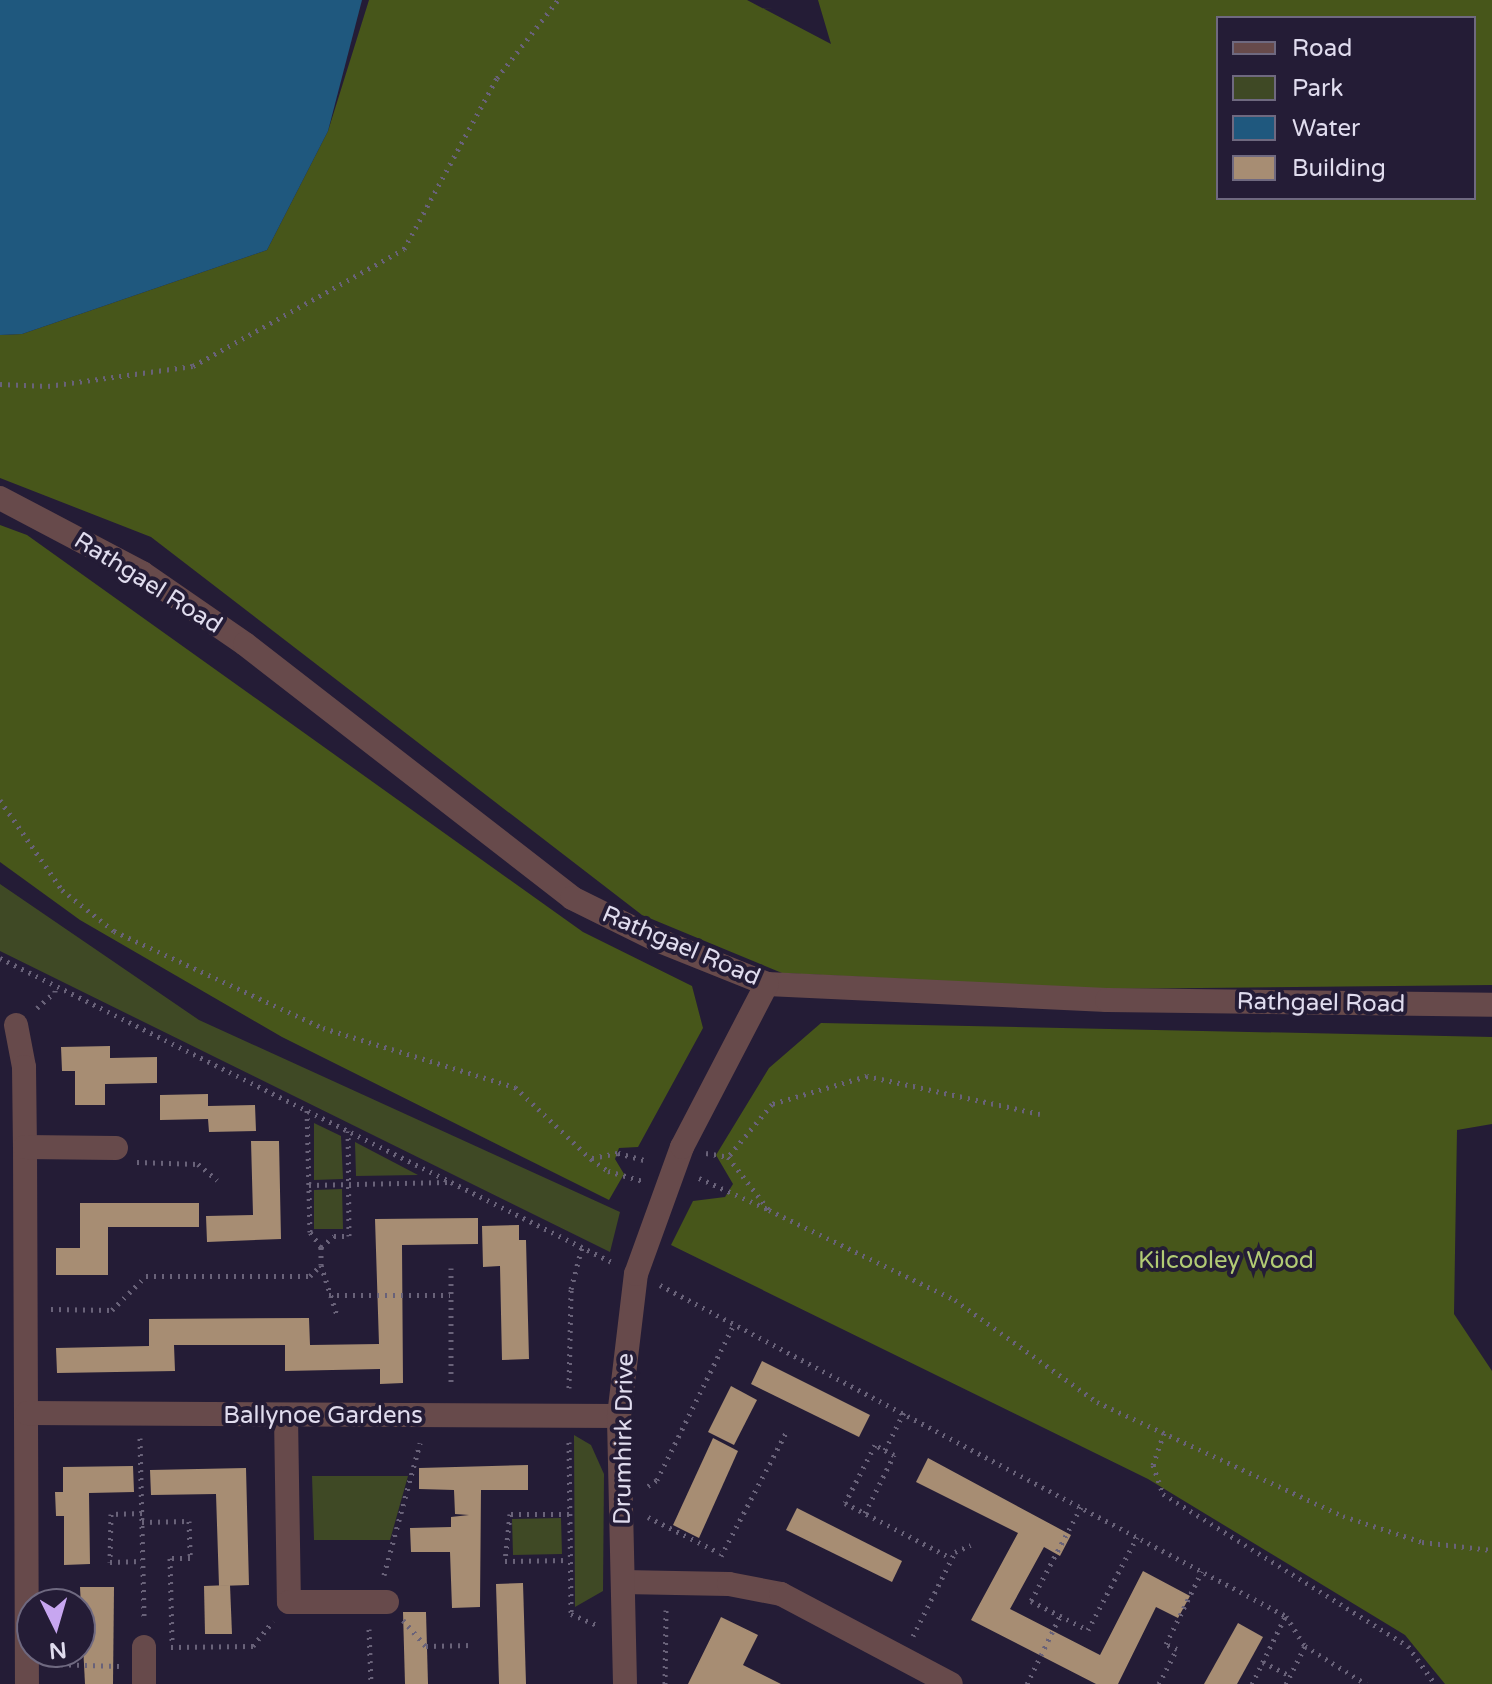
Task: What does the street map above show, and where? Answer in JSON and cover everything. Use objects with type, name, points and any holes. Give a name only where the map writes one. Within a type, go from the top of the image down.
[{"type":"street","name":"Rathgael Road","points":[[0,498],[142,573],[245,644],[572,898],[655,939],[767,984],[1107,1000],[1492,1005]]},
{"type":"street","name":"Drumhirk Drive","points":[[625,1684],[619,1416],[636,1274],[665,1190],[767,984]]},
{"type":"street","points":[[16,1025],[24,1067],[27,1674]]},
{"type":"street","points":[[25,1147],[116,1148]]},
{"type":"street","name":"Ballynoe Gardens","points":[[27,1413],[619,1416]]},
{"type":"street","points":[[286,1416],[289,1602],[378,1601]]},
{"type":"street","points":[[623,1582],[729,1584],[781,1594],[903,1659],[936,1681]]},
{"type":"path","points":[[0,384],[48,386],[193,366],[404,249],[497,78],[558,0]]},
{"type":"path","points":[[0,800],[62,890],[114,931],[323,1028],[515,1087],[608,1171],[665,1190]]},
{"type":"path","points":[[0,958],[735,1322],[1286,1616],[1305,1646],[1366,1684]]},
{"type":"path","points":[[1040,1114],[867,1076],[772,1104],[728,1157],[769,1210],[955,1300],[1097,1402],[1343,1516],[1422,1542],[1492,1550]]},
{"type":"path","points":[[307,1110],[310,1232],[321,1247],[321,1265],[337,1315]]},
{"type":"path","points":[[321,1247],[334,1236],[349,1236],[348,1131]]},
{"type":"path","points":[[116,1148],[139,1164],[198,1164],[217,1180]]},
{"type":"path","points":[[309,1185],[450,1182]]},
{"type":"path","points":[[582,1247],[568,1323],[571,1614],[624,1638]]},
{"type":"path","points":[[26,1309],[112,1310],[146,1276],[310,1276],[321,1265]]},
{"type":"path","points":[[451,1268],[451,1416]]},
{"type":"path","points":[[329,1295],[450,1295]]},
{"type":"path","points":[[720,1553],[622,1503],[657,1480],[735,1322]]},
{"type":"path","points":[[885,1450],[904,1412]]},
{"type":"path","points":[[139,1415],[144,1666]]},
{"type":"path","points":[[371,1684],[378,1601],[390,1565],[424,1416]]},
{"type":"path","points":[[729,1584],[720,1553],[787,1431]]},
{"type":"path","points":[[1164,1433],[1153,1465],[1163,1494],[1408,1646],[1435,1684]]},
{"type":"path","points":[[865,1513],[894,1455],[875,1445],[845,1503],[951,1558]]},
{"type":"path","points":[[1081,1507],[1031,1601],[1088,1630],[1137,1537]]},
{"type":"path","points":[[142,1513],[111,1514],[110,1562],[142,1561]]},
{"type":"path","points":[[569,1514],[510,1514],[505,1561],[569,1560]]},
{"type":"path","points":[[142,1522],[189,1521],[190,1558],[170,1558],[172,1647]]},
{"type":"path","points":[[903,1659],[951,1558],[971,1545]]},
{"type":"path","points":[[1159,1684],[1177,1649],[1166,1644],[1202,1571]]},
{"type":"path","points":[[658,1582],[667,1613],[665,1684]]},
{"type":"path","points":[[378,1601],[426,1646],[472,1645]]},
{"type":"path","points":[[27,1674],[144,1666],[172,1647],[253,1646],[289,1602]]},
{"type":"path","points":[[1027,1684],[1060,1616]]},
{"type":"path","points":[[1252,1684],[1286,1616]]},
{"type":"path","points":[[1286,1684],[1305,1646]]},
{"type":"path","points":[[1263,1662],[1290,1676]]},
{"type":"green space","points":[[369,0],[747,0],[831,44],[818,0],[1492,0],[1492,985],[1104,989],[782,973],[642,915],[151,537],[0,478],[0,335],[22,334],[267,250],[328,131]]},
{"type":"green space","points":[[0,525],[27,535],[583,932],[692,986],[703,1028],[638,1147],[619,1148],[615,1159],[624,1174],[609,1200],[282,1037],[80,920],[0,862]]},
{"type":"green space","points":[[0,884],[199,1020],[620,1212],[610,1252],[0,951]]},
{"type":"green space","name":"Kilcooley Wood","points":[[821,1023],[1492,1037],[1492,1124],[1457,1130],[1454,1314],[1492,1371],[1492,1684],[1445,1684],[1405,1635],[1148,1479],[671,1245],[693,1201],[725,1197],[733,1184],[716,1155],[769,1068]]},
{"type":"green space","points":[[314,1123],[341,1136],[343,1179],[314,1180]]},
{"type":"green space","points":[[355,1142],[418,1175],[356,1176]]},
{"type":"green space","points":[[342,1189],[343,1229],[314,1229],[314,1190]]},
{"type":"green space","points":[[574,1435],[591,1445],[604,1474],[603,1591],[575,1607]]},
{"type":"green space","points":[[312,1476],[408,1476],[390,1540],[314,1540]]},
{"type":"green space","points":[[561,1518],[562,1554],[513,1555],[512,1519]]},
{"type":"water","points":[[0,0],[362,0],[328,131],[267,250],[22,334],[0,335]]},
{"type":"building","points":[[110,1046],[110,1058],[157,1057],[157,1083],[105,1084],[105,1105],[75,1105],[75,1071],[62,1071],[61,1047]]},
{"type":"building","points":[[208,1094],[208,1106],[255,1105],[256,1131],[209,1132],[208,1119],[160,1120],[160,1095]]},
{"type":"building","points":[[251,1141],[279,1141],[281,1239],[207,1242],[206,1216],[253,1215]]},
{"type":"building","points":[[80,1203],[199,1203],[199,1227],[108,1227],[108,1275],[56,1275],[56,1248],[80,1248]]},
{"type":"building","points":[[478,1218],[478,1244],[402,1245],[403,1383],[380,1384],[380,1369],[285,1371],[285,1345],[174,1345],[175,1371],[57,1373],[56,1348],[149,1346],[149,1319],[309,1318],[310,1345],[379,1344],[375,1219]]},
{"type":"building","points":[[519,1225],[519,1240],[526,1240],[529,1359],[502,1360],[500,1266],[483,1267],[482,1226]]},
{"type":"building","points":[[762,1361],[870,1415],[859,1437],[751,1384]]},
{"type":"building","points":[[731,1386],[757,1400],[734,1445],[708,1432]]},
{"type":"building","points":[[713,1438],[738,1451],[699,1538],[673,1525]]},
{"type":"building","points":[[928,1458],[1071,1535],[1060,1556],[1044,1547],[1010,1609],[1100,1655],[1143,1571],[1190,1596],[1178,1618],[1156,1607],[1118,1684],[1096,1684],[971,1620],[1018,1533],[916,1482]]},
{"type":"building","points":[[528,1465],[528,1490],[481,1490],[480,1607],[452,1608],[450,1552],[411,1552],[410,1528],[451,1527],[451,1517],[469,1515],[455,1514],[454,1490],[419,1489],[419,1468]]},
{"type":"building","points":[[133,1466],[134,1492],[89,1493],[90,1564],[64,1565],[64,1516],[56,1516],[55,1492],[63,1492],[63,1467]]},
{"type":"building","points":[[246,1468],[249,1585],[219,1586],[216,1494],[151,1495],[150,1470]]},
{"type":"building","points":[[797,1508],[902,1561],[892,1582],[786,1530]]},
{"type":"building","points":[[523,1583],[526,1684],[499,1684],[496,1584]]},
{"type":"building","points":[[230,1585],[232,1634],[205,1634],[204,1586]]},
{"type":"building","points":[[114,1587],[113,1684],[85,1684],[84,1668],[96,1668],[96,1588],[80,1588]]},
{"type":"building","points":[[403,1612],[426,1612],[428,1684],[405,1684]]},
{"type":"building","points":[[721,1617],[758,1635],[743,1665],[781,1684],[688,1684]]},
{"type":"building","points":[[1238,1623],[1263,1637],[1237,1684],[1204,1684]]}]
